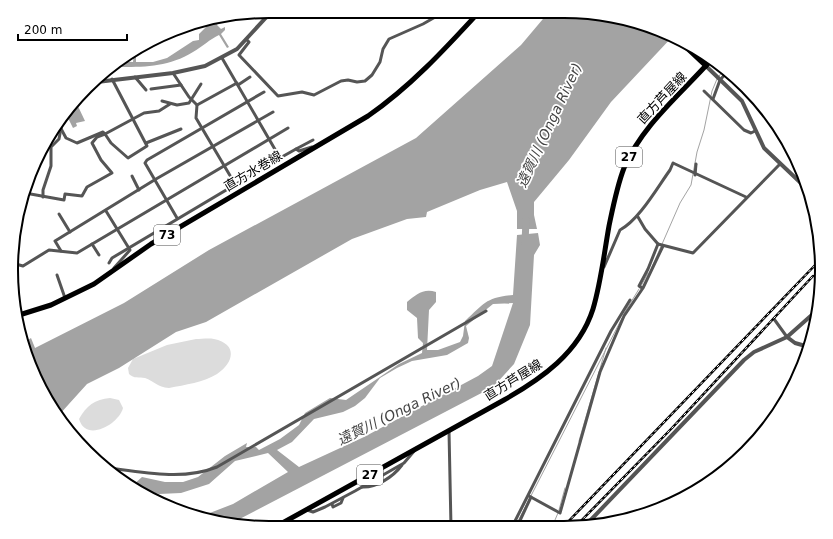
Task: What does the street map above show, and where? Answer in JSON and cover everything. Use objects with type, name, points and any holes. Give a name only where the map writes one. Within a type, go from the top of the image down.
[{"type":"main road","name":"直方水巻線","points":[[22,314],[65,298],[94,284],[151,244],[316,147],[391,100],[419,76],[473,18]]},
{"type":"main road","points":[[694,55],[705,65]]},
{"type":"main road","name":"直方芦屋線","points":[[286,521],[532,384],[560,361],[581,334],[594,304],[619,182],[629,158],[640,138],[707,63]]},
{"type":"street","points":[[103,81],[188,71],[222,58],[237,49],[247,40],[266,18]]},
{"type":"street","points":[[247,40],[249,42],[239,55],[278,96],[302,92],[314,94],[342,81],[348,80],[357,82],[368,79],[380,62],[384,48],[389,39],[434,18]]},
{"type":"street","points":[[222,58],[280,158]]},
{"type":"street","points":[[705,65],[742,101],[764,148],[799,182]]},
{"type":"street","points":[[173,73],[197,105],[196,118],[235,184]]},
{"type":"street","points":[[713,99],[720,80],[724,76]]},
{"type":"street","points":[[135,77],[146,90]]},
{"type":"street","points":[[197,105],[250,77]]},
{"type":"street","points":[[61,128],[66,138],[77,143],[103,132],[111,143],[128,158],[147,146],[112,79]]},
{"type":"street","points":[[162,101],[170,104],[184,104],[192,100],[201,84]]},
{"type":"street","points":[[151,89],[178,87],[181,85]]},
{"type":"street","points":[[704,90],[744,130],[751,133],[755,131]]},
{"type":"street","points":[[177,218],[156,179],[145,163],[147,160],[264,92]]},
{"type":"street","points":[[29,195],[64,200],[66,194],[81,197],[87,187],[112,173],[101,160],[92,143],[98,137],[144,113],[159,111],[170,104]]},
{"type":"street","points":[[61,251],[55,241],[156,179],[273,112]]},
{"type":"street","points":[[18,265],[23,266],[46,251],[77,253],[288,128]]},
{"type":"street","points":[[43,197],[43,190],[51,166],[51,146],[60,139],[61,129]]},
{"type":"street","points":[[146,143],[181,129]]},
{"type":"street","points":[[109,263],[112,258],[177,218],[313,140]]},
{"type":"street","points":[[296,149],[298,151],[316,147]]},
{"type":"street","points":[[601,274],[620,230],[629,226],[638,217],[670,170],[673,163],[693,174],[746,197]]},
{"type":"street","points":[[693,174],[696,164]]},
{"type":"street","points":[[638,217],[645,229],[661,245],[693,252],[780,164]]},
{"type":"street","points":[[132,176],[139,190]]},
{"type":"street","points":[[106,210],[130,250],[110,272]]},
{"type":"street","points":[[59,214],[70,232]]},
{"type":"street","points":[[92,244],[99,255]]},
{"type":"street","points":[[519,521],[531,496],[558,513],[578,452],[600,372],[624,316],[641,288],[661,245]]},
{"type":"street","points":[[641,288],[661,245]]},
{"type":"street","points":[[57,275],[65,298]]},
{"type":"street","points":[[515,521],[611,331],[630,300]]},
{"type":"street","points":[[116,469],[160,474],[185,474],[217,467],[486,311]]},
{"type":"street","points":[[590,519],[744,360],[754,352],[787,337],[811,316]]},
{"type":"street","points":[[774,319],[787,337],[795,343],[803,345]]},
{"type":"street","points":[[449,431],[451,521]]},
{"type":"street","points":[[361,488],[369,488],[391,477],[415,450]]},
{"type":"street","points":[[307,510],[313,512],[332,504],[403,463]]},
{"type":"shaded area","points":[[196,339],[214,339],[222,341],[227,345],[231,354],[227,365],[223,370],[212,377],[194,383],[169,388],[161,386],[148,379],[131,376],[129,374],[128,368],[133,359],[167,345]]},
{"type":"shaded area","points":[[110,398],[119,400],[123,408],[115,420],[109,425],[95,430],[88,430],[83,426],[79,419],[85,410],[95,402]]},
{"type":"water","points":[[544,18],[596,20],[613,23],[644,31],[668,41],[611,102],[569,160],[534,202],[534,215],[537,229],[517,229],[517,211],[507,182],[480,190],[427,212],[426,217],[407,219],[352,239],[206,322],[176,332],[119,368],[87,384],[62,412],[44,381],[28,340],[31,338],[35,348],[124,303],[209,250],[416,138],[521,45]]},
{"type":"water","points":[[218,24],[217,25],[221,29],[225,27],[225,30],[221,34],[229,47],[227,48],[219,35],[193,52],[174,61],[154,66],[121,67],[128,62],[133,62],[133,58],[136,57],[136,62],[153,62],[167,58],[193,41],[199,40],[199,34],[207,26]]},
{"type":"water","points":[[78,106],[85,121],[76,123],[77,126],[73,128],[68,118]]},
{"type":"water","points":[[538,233],[540,245],[534,255],[530,325],[514,364],[493,387],[239,519],[209,513],[233,504],[288,472],[268,453],[235,461],[209,484],[181,493],[159,494],[136,482],[142,477],[165,482],[183,482],[198,477],[225,456],[247,443],[246,447],[256,447],[259,450],[280,439],[299,425],[305,413],[330,398],[346,400],[399,364],[422,353],[423,343],[418,338],[417,318],[407,310],[407,302],[420,293],[427,291],[436,292],[436,302],[429,310],[427,350],[438,350],[460,342],[463,336],[465,321],[486,302],[496,298],[513,295],[517,235]],"holes":[[[513,303],[492,366],[478,376],[364,437],[299,467],[277,450],[292,442],[314,419],[343,412],[355,406],[365,398],[380,378],[397,368],[412,361],[447,355],[468,343],[469,338],[466,326],[493,304]]]},
{"type":"waterway","points":[[652,267],[680,203],[691,185],[697,152],[704,130],[712,91],[717,79]]},
{"type":"waterway","name":"遠賀川 (Onga River)","points":[[525,243],[526,220]]},
{"type":"waterway","points":[[641,286],[648,273]]},
{"type":"waterway","points":[[623,315],[639,289]]},
{"type":"waterway","points":[[518,521],[622,318]]},
{"type":"waterway","points":[[579,441],[606,348]]},
{"type":"waterway","points":[[559,510],[565,488]]},
{"type":"waterway","points":[[555,521],[558,513]]},
{"type":"railway","points":[[569,521],[815,266]]},
{"type":"railway","points":[[582,520],[672,428],[813,276]]}]
